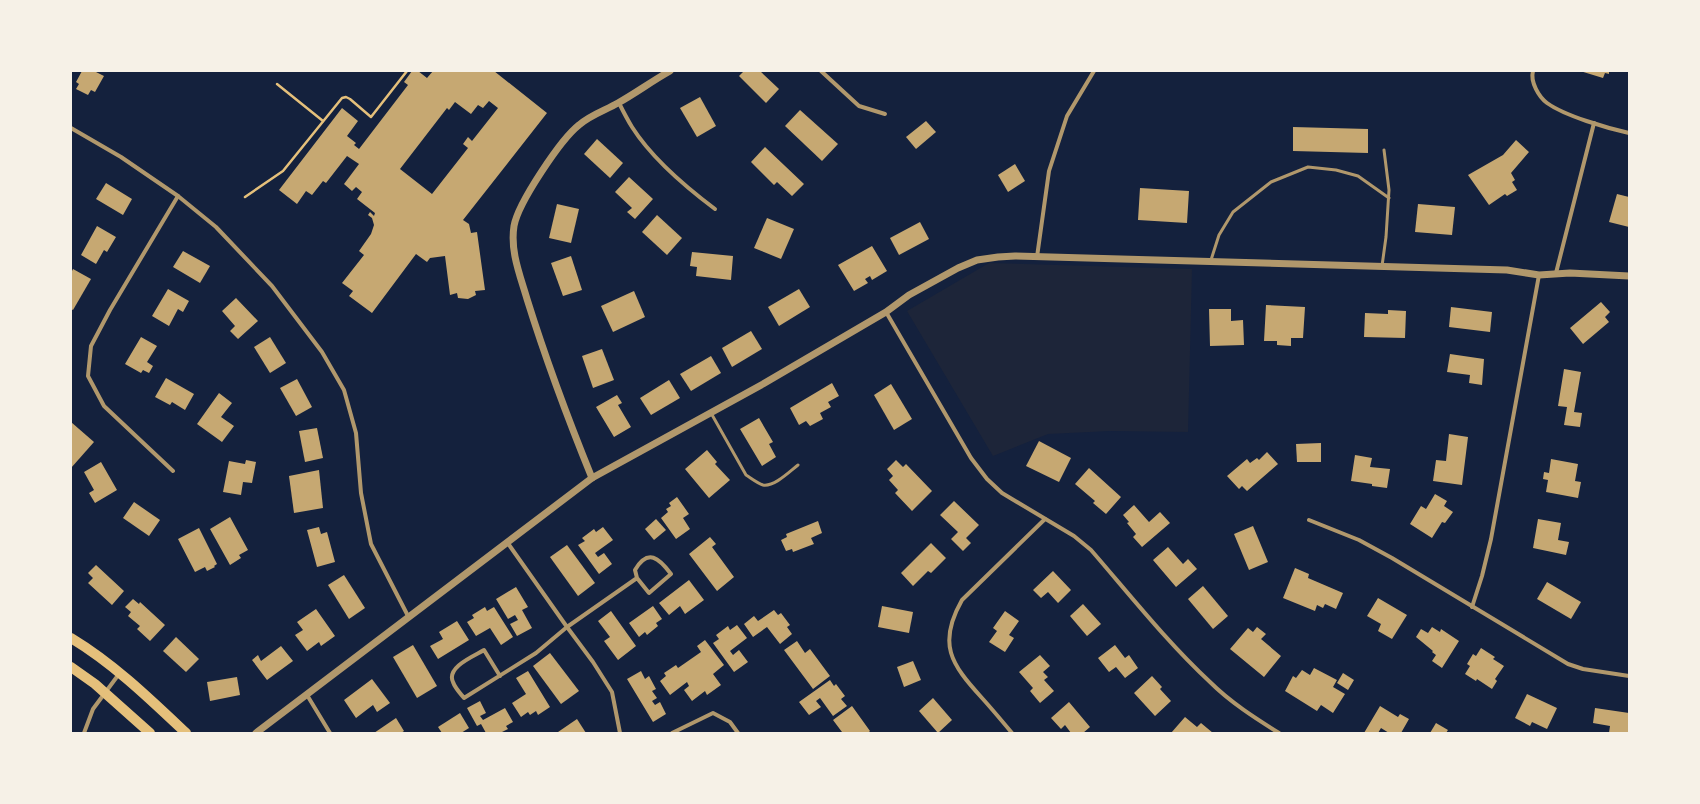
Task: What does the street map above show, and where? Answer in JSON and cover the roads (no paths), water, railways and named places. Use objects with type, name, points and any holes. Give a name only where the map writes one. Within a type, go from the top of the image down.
[{"type":"main road","points":[[71,638],[96,654],[120,673],[186,733]]},
{"type":"main road","points":[[71,667],[104,692],[150,733]]},
{"type":"street","points":[[592,478],[563,405],[514,255],[514,224],[529,191],[565,139],[580,124],[619,103],[669,71]]},
{"type":"street","points":[[821,71],[859,106],[885,114]]},
{"type":"street","points":[[1037,257],[1049,171],[1067,116],[1094,71]]},
{"type":"street","points":[[1533,71],[1534,84],[1538,94],[1546,103],[1594,123],[1629,133]]},
{"type":"street","points":[[619,103],[632,127],[643,142],[679,179],[715,209]]},
{"type":"street","points":[[1556,273],[1594,123]]},
{"type":"street","points":[[71,128],[121,157],[178,196],[216,227],[272,286],[322,352],[344,390],[356,433],[361,493],[371,544],[408,616]]},
{"type":"street","points":[[173,471],[104,406],[88,376],[91,346],[110,310],[178,196]]},
{"type":"street","points":[[256,733],[308,695],[408,616],[592,478],[711,413],[886,312],[909,295],[958,268],[977,260],[998,257],[1037,257],[1507,270],[1539,275],[1556,273],[1629,276]]},
{"type":"street","points":[[1472,607],[1482,576],[1491,539],[1539,275]]},
{"type":"street","points":[[886,312],[971,458],[987,479],[1002,493],[1074,536],[1091,550],[1182,656],[1211,684],[1248,713],[1279,733]]},
{"type":"street","points":[[1012,733],[964,679],[955,665],[949,638],[951,624],[955,612],[962,600],[1044,519]]},
{"type":"street","points":[[1309,520],[1359,540],[1392,558],[1568,664],[1583,669],[1629,676]]},
{"type":"street","points":[[507,541],[567,628],[594,662],[612,692],[620,733]]},
{"type":"street","points":[[647,557],[656,558],[663,563],[671,574],[649,593],[637,578],[635,570],[640,562],[647,557]]},
{"type":"street","points":[[500,676],[484,650],[455,669],[452,675],[452,682],[464,698],[500,676],[536,653],[567,628],[637,578]]},
{"type":"street","points":[[84,733],[93,709],[104,692],[120,673]]},
{"type":"street","points":[[308,695],[330,733]]},
{"type":"street","points":[[672,733],[713,712],[730,722],[738,733]]},
{"type":"lane","points":[[1382,266],[1389,198],[1384,150]]},
{"type":"lane","points":[[1211,262],[1219,235],[1233,212],[1271,182],[1308,167],[1336,170],[1358,176],[1389,198]]},
{"type":"lane","points":[[711,413],[746,475],[755,481],[763,485],[772,484],[798,465]]}]
